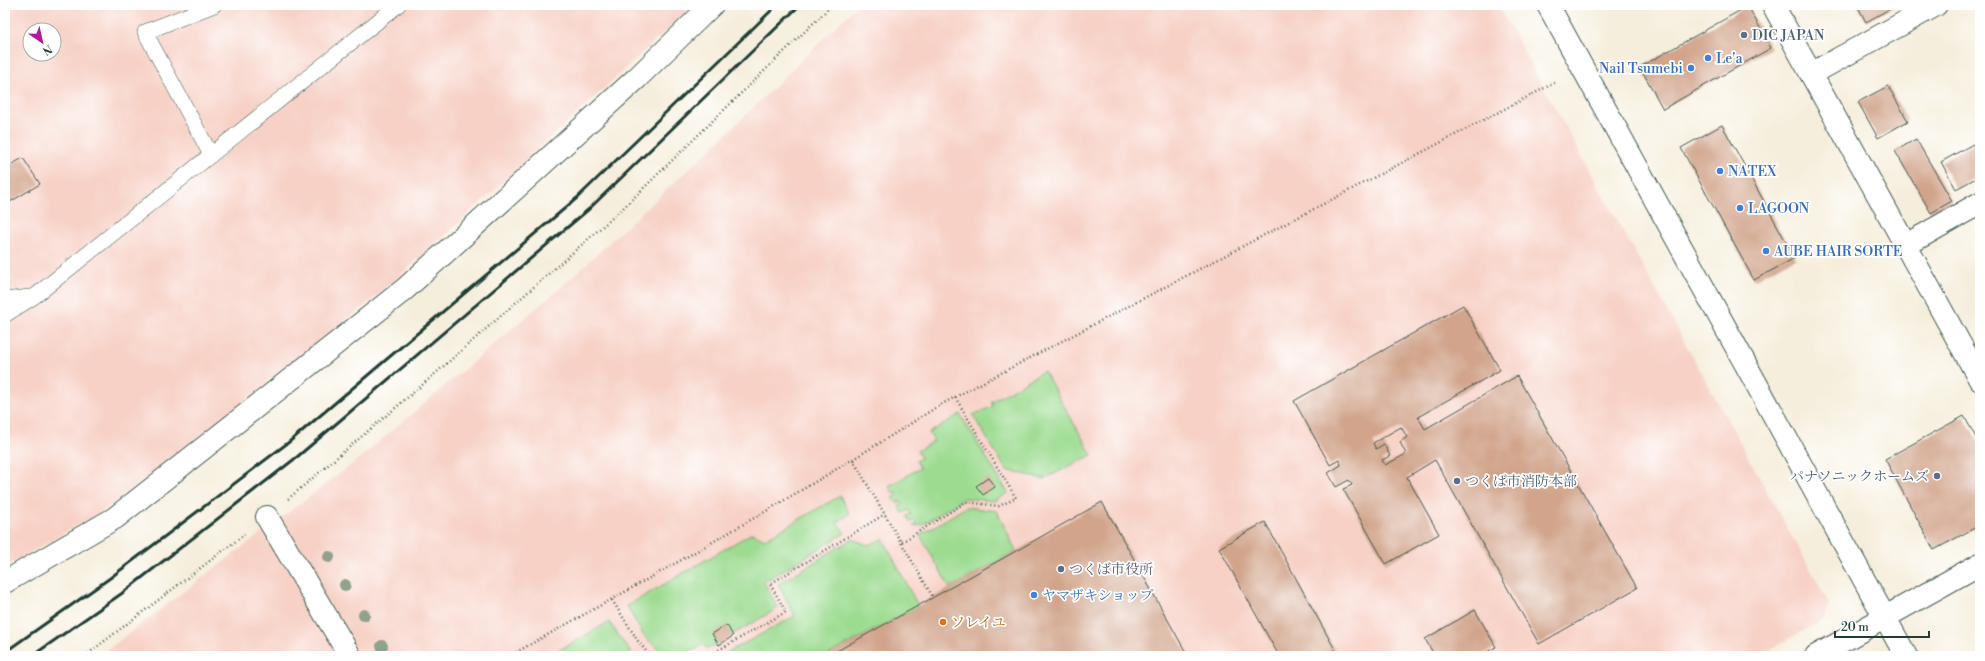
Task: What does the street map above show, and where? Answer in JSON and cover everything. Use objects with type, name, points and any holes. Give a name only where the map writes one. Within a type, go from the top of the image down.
[{"type":"street","points":[[5,582],[115,518],[405,289],[637,78],[712,5]]},
{"type":"street","points":[[1548,5],[1906,656]]},
{"type":"street","points":[[1773,5],[1980,380]]},
{"type":"street","points":[[1811,74],[1936,5]]},
{"type":"street","points":[[1906,245],[1980,204]]},
{"type":"street","points":[[267,517],[350,656]]},
{"type":"street","points":[[1816,656],[1980,564]]},
{"type":"lane","points":[[211,155],[145,32],[214,5]]},
{"type":"lane","points":[[5,315],[35,296],[398,5]]},
{"type":"lane","points":[[5,300],[35,296]]},
{"type":"path","points":[[85,656],[267,517],[420,387],[620,211],[832,5]]},
{"type":"path","points":[[510,656],[612,600],[853,460],[940,405],[1556,82]]},
{"type":"path","points":[[902,542],[966,502],[999,506],[1016,498],[956,397]]},
{"type":"path","points":[[853,460],[934,597]]},
{"type":"path","points":[[708,656],[786,612],[770,584],[886,514]]},
{"type":"path","points":[[612,600],[638,641],[650,656]]},
{"type":"shaded area","points":[[5,5],[694,5],[426,253],[362,308],[105,510],[5,567]]},
{"type":"shaded area","points":[[858,5],[1498,5],[1829,603],[1825,619],[1758,656],[99,656],[355,462],[559,289],[720,140]]},
{"type":"green space","points":[[1044,371],[1092,455],[1044,479],[1006,470],[973,415],[993,406],[991,402]]},
{"type":"green space","points":[[960,414],[1008,493],[994,501],[964,498],[922,525],[913,526],[917,524],[914,520],[910,522],[907,516],[911,514],[909,510],[903,513],[899,506],[903,503],[901,501],[897,503],[893,498],[898,494],[896,491],[893,493],[889,486],[920,468],[916,461],[921,458],[917,451],[934,441],[929,433]]},
{"type":"green space","points":[[840,496],[850,514],[837,522],[845,533],[764,582],[778,608],[708,649],[703,645],[681,656],[666,656],[643,635],[627,606],[752,533],[765,539]]},
{"type":"green space","points":[[966,507],[997,511],[1016,551],[950,588],[920,535]]},
{"type":"green space","points":[[852,539],[868,545],[883,539],[918,606],[826,656],[721,656],[795,616],[778,584]]},
{"type":"green space","points":[[609,622],[633,656],[549,656]]},
{"type":"building","points":[[1857,5],[1897,5],[1866,22]]},
{"type":"building","points":[[1748,6],[1771,48],[1663,109],[1640,67]]},
{"type":"building","points":[[1888,86],[1908,121],[1878,138],[1858,102]]},
{"type":"building","points":[[1722,125],[1795,258],[1754,280],[1681,148]]},
{"type":"building","points":[[1916,139],[1952,201],[1931,213],[1895,151]]},
{"type":"building","points":[[1973,144],[1980,156],[1980,176],[1956,189],[1941,162]]},
{"type":"building","points":[[23,158],[40,184],[5,205],[5,168]]},
{"type":"building","points":[[1463,305],[1500,370],[1418,417],[1425,429],[1517,376],[1637,588],[1539,644],[1435,460],[1407,477],[1439,534],[1386,564],[1343,489],[1352,485],[1349,480],[1336,487],[1328,473],[1341,465],[1339,460],[1330,465],[1294,401]],"holes":[[[1401,427],[1407,437],[1400,442],[1406,454],[1385,465],[1382,460],[1390,456],[1384,444],[1376,449],[1373,443]]]},
{"type":"building","name":"パナソニックホームズ","points":[[1964,416],[1980,445],[1980,525],[1934,550],[1885,459]]},
{"type":"building","points":[[988,478],[995,487],[983,495],[976,486]]},
{"type":"building","name":"つくば市役所","points":[[1102,502],[1188,656],[828,656],[1016,551]]},
{"type":"building","points":[[1265,522],[1338,655],[1347,651],[1350,656],[1279,656],[1219,548]]},
{"type":"building","points":[[1475,610],[1496,647],[1480,656],[1467,656],[1465,653],[1459,656],[1435,656],[1425,639]]},
{"type":"building","points":[[727,625],[733,636],[719,645],[712,634]]},
{"type":"railway","points":[[5,652],[110,578],[289,442],[577,198],[777,5]]},
{"type":"railway","points":[[32,656],[121,594],[297,457],[589,209],[800,5]]},
{"type":"place","name":"DIC JAPAN","points":[[1744,35]]},
{"type":"place","name":"Le'a","points":[[1708,58]]},
{"type":"place","name":"Nail Tsumebi","points":[[1691,68]]},
{"type":"place","name":"NATEX","points":[[1720,171]]},
{"type":"place","name":"LAGOON","points":[[1740,208]]},
{"type":"place","name":"AUBE HAIR SORTE","points":[[1766,251]]},
{"type":"place","name":"パナソニックホームズ","points":[[1937,476]]},
{"type":"place","name":"つくば市消防本部","points":[[1457,481]]},
{"type":"place","name":"つくば市役所","points":[[1061,569]]},
{"type":"place","name":"ヤマザキショップ","points":[[1034,595]]},
{"type":"place","name":"ソレイユ","points":[[943,622]]}]
